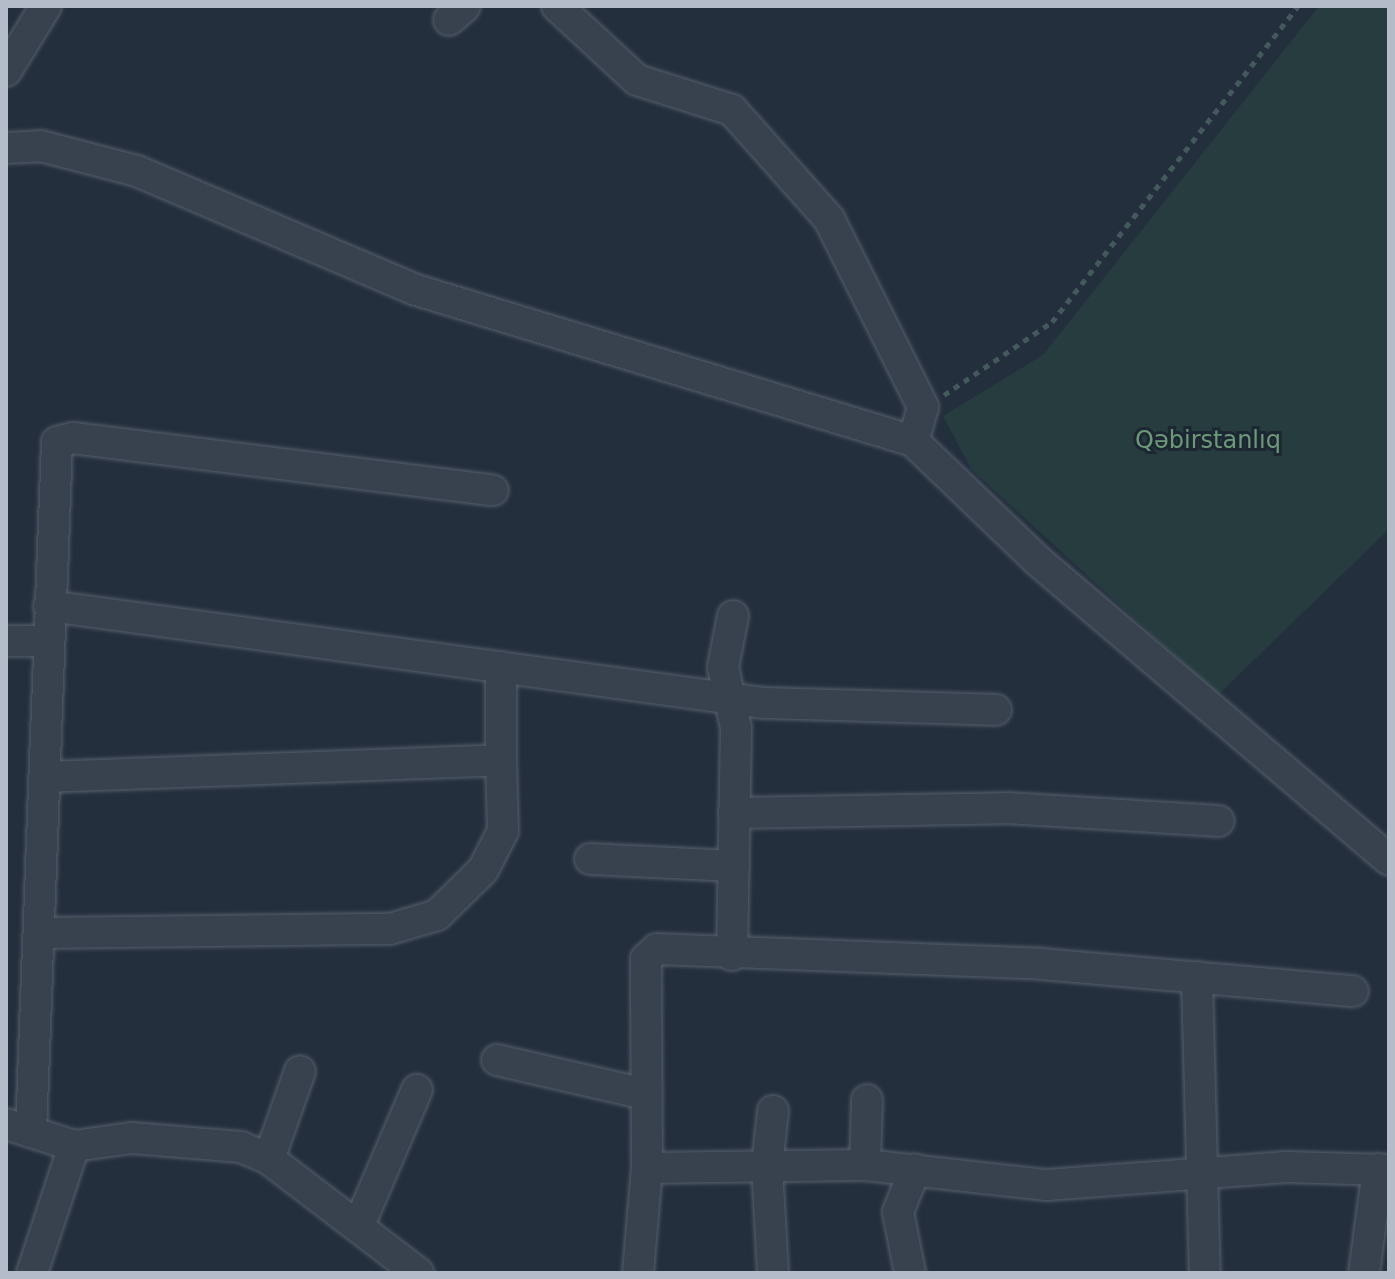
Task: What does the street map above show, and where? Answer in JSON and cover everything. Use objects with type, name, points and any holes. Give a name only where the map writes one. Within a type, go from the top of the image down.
[{"type":"street","points":[[7,69],[46,6]]},
{"type":"street","points":[[557,6],[637,80],[732,110],[829,219],[923,407],[913,441]]},
{"type":"street","points":[[6,148],[41,146],[137,171],[413,289],[913,441],[1038,561],[1389,860]]},
{"type":"street","points":[[418,1273],[269,1159],[241,1147],[132,1138],[74,1146],[19,1128],[42,933],[49,606],[57,442],[73,438],[493,490]]},
{"type":"street","points":[[49,606],[732,698],[996,710]]},
{"type":"street","points":[[732,955],[732,698],[723,667],[733,616]]},
{"type":"street","points":[[6,641],[49,641]]},
{"type":"street","points":[[42,933],[390,929],[437,915],[483,870],[503,831],[501,667]]},
{"type":"street","points":[[46,777],[501,760]]},
{"type":"street","points":[[734,813],[1007,808],[1219,821]]},
{"type":"street","points":[[590,859],[734,866]]},
{"type":"street","points":[[638,1273],[647,1168],[646,959],[657,949],[1197,977],[1353,991]]},
{"type":"street","points":[[1197,977],[1205,1273]]},
{"type":"street","points":[[497,1060],[646,1094]]},
{"type":"street","points":[[269,1159],[300,1071]]},
{"type":"street","points":[[359,1225],[417,1090]]},
{"type":"street","points":[[865,1165],[867,1100]]},
{"type":"street","points":[[773,1111],[767,1166],[773,1273]]},
{"type":"street","points":[[32,1273],[74,1146]]},
{"type":"street","points":[[647,1168],[865,1165],[1047,1185],[1204,1173],[1384,1170],[1364,1273]]},
{"type":"street","points":[[910,1273],[898,1212],[915,1169]]},
{"type":"path","points":[[923,407],[1052,322],[1298,6]]},
{"type":"green space","name":"Qəbirstanlıq","points":[[1319,6],[1389,6],[1389,529],[1218,695],[971,469],[943,416],[1043,355]]}]
